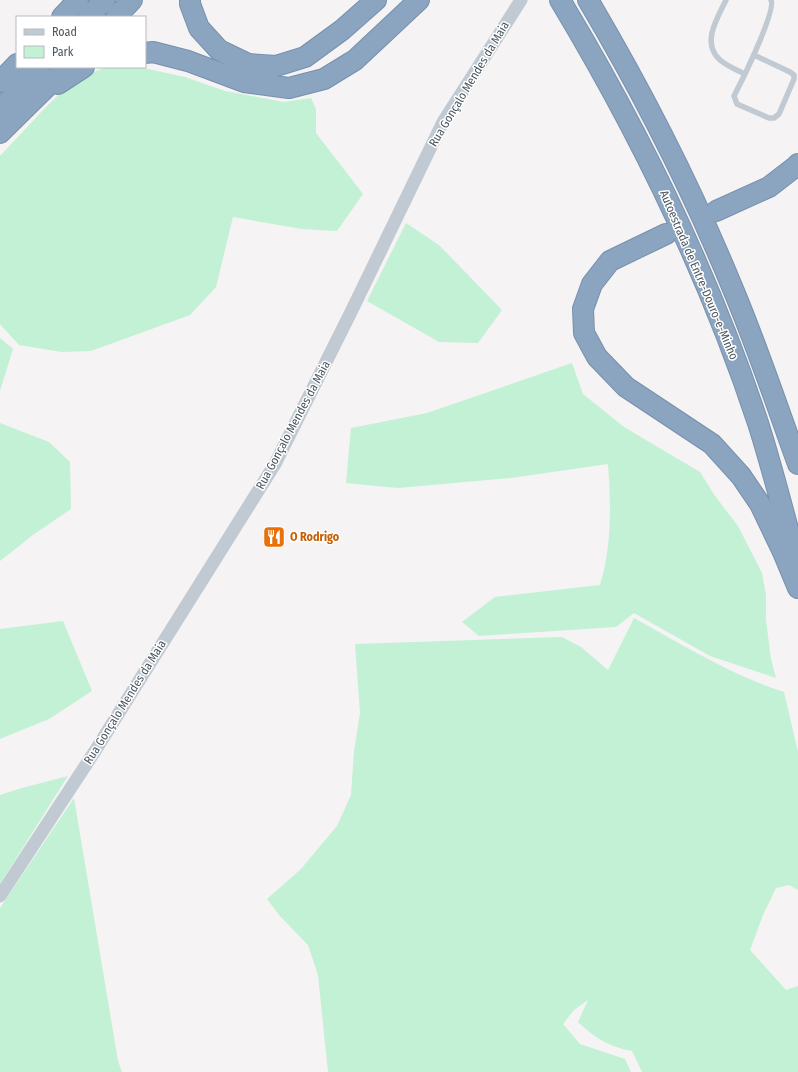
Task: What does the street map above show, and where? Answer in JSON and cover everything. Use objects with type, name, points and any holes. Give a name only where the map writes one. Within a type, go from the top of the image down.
[{"type":"highway","points":[[63,16],[78,0]]},
{"type":"highway","points":[[89,16],[105,0]]},
{"type":"highway","points":[[117,16],[132,0]]},
{"type":"highway","points":[[190,0],[190,4],[199,28],[219,50],[248,64],[276,66],[305,57],[342,30],[376,0]]},
{"type":"highway","points":[[149,52],[188,62],[244,82],[290,88],[324,79],[355,60],[419,0]]},
{"type":"highway","name":"Autoestrada de Entre-Douro-e-Minho","points":[[560,0],[627,118],[662,188],[690,249],[731,351],[758,424],[798,566]]},
{"type":"highway","name":"Autoestrada de Entre-Douro-e-Minho","points":[[588,0],[651,112],[710,236],[755,345],[798,464]]},
{"type":"highway","points":[[0,82],[16,65]]},
{"type":"highway","points":[[0,110],[39,68]]},
{"type":"highway","points":[[0,133],[66,68]]},
{"type":"highway","points":[[30,104],[82,68]]},
{"type":"highway","points":[[716,211],[769,187],[798,164]]},
{"type":"highway","points":[[666,234],[610,261],[592,284],[583,309],[584,333],[597,357],[626,387],[712,444],[736,471],[760,504],[798,588]]},
{"type":"street","name":"Rua Gonçalo Mendes da Maia","points":[[0,896],[98,745],[274,464],[351,312],[443,122],[521,0]]},
{"type":"lane","points":[[726,0],[711,35],[714,53],[719,60],[745,74]]},
{"type":"lane","points":[[754,55],[794,74],[794,79],[779,114],[774,118],[769,118],[737,104],[734,96],[754,55],[770,14],[773,3],[772,0]]},
{"type":"green space","points":[[104,68],[144,68],[185,77],[225,91],[284,102],[311,98],[316,109],[316,133],[363,194],[337,231],[302,229],[233,217],[216,287],[190,315],[91,351],[62,352],[19,345],[0,324],[0,156],[46,107],[75,79]]},
{"type":"green space","points":[[406,223],[439,245],[502,310],[478,343],[439,342],[367,301]]},
{"type":"green space","points":[[0,338],[13,349],[0,391]]},
{"type":"green space","points":[[572,363],[583,394],[624,427],[700,472],[715,496],[738,526],[762,573],[766,595],[766,620],[771,659],[776,678],[710,656],[634,613],[616,627],[479,636],[462,622],[495,597],[600,585],[607,556],[610,525],[608,464],[511,478],[398,488],[346,483],[351,428],[427,413]]},
{"type":"green space","points":[[0,423],[49,442],[70,462],[71,509],[33,535],[0,561]]},
{"type":"green space","points":[[634,618],[726,668],[784,692],[798,752],[798,890],[789,885],[776,888],[763,915],[750,950],[786,990],[798,986],[798,1072],[642,1072],[632,1051],[616,1047],[603,1041],[590,1033],[578,1022],[588,1000],[574,1010],[563,1024],[580,1044],[625,1059],[631,1072],[328,1072],[318,975],[308,945],[279,915],[267,899],[301,869],[337,826],[351,795],[354,751],[360,713],[355,644],[562,637],[581,647],[608,670]]},
{"type":"green space","points":[[63,621],[92,691],[49,719],[0,739],[0,629]]},
{"type":"green space","points":[[68,776],[0,884],[0,795]]},
{"type":"green space","points":[[74,798],[118,1061],[122,1072],[0,1072],[0,908]]},
{"type":"place","name":"O Rodrigo","points":[[274,537]]}]
